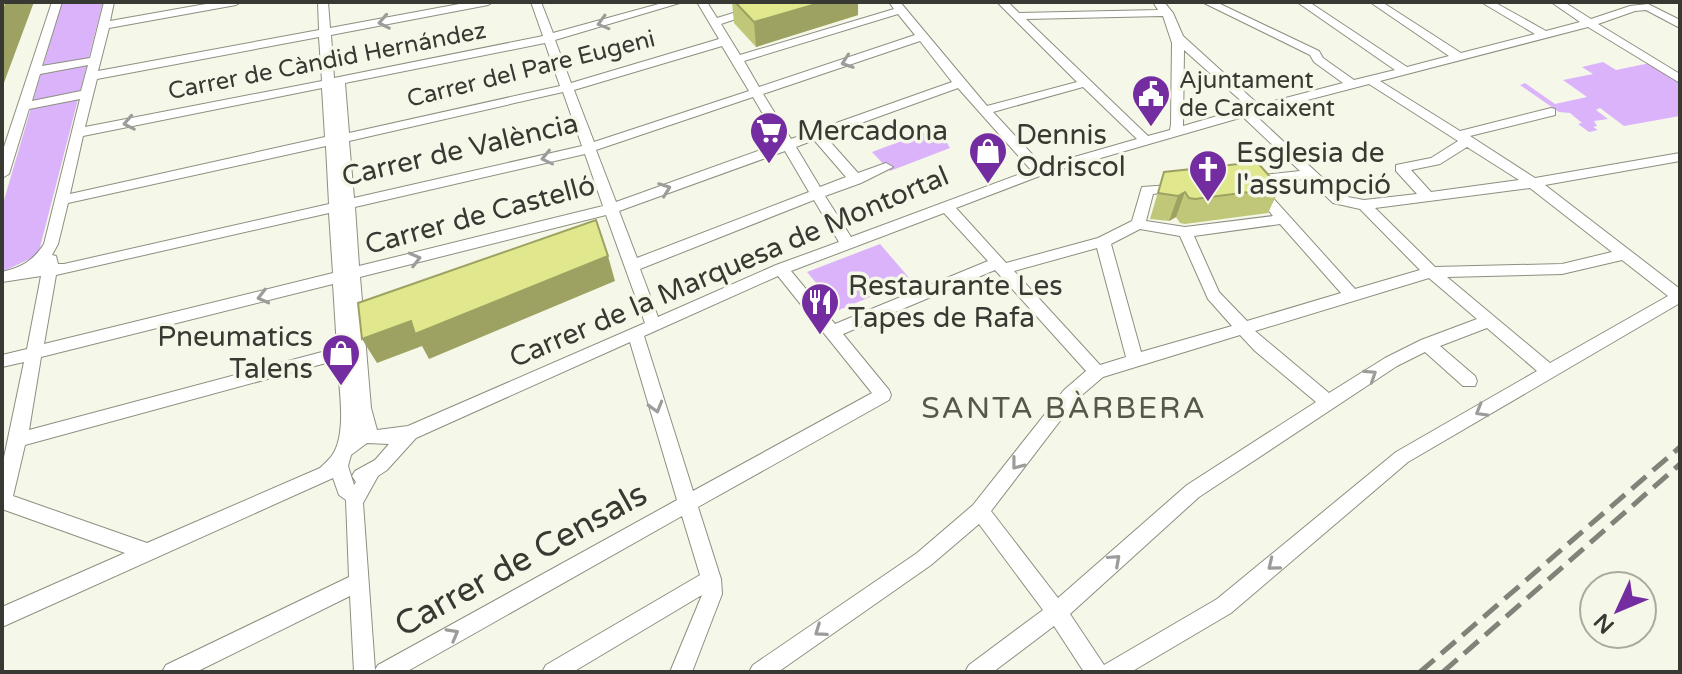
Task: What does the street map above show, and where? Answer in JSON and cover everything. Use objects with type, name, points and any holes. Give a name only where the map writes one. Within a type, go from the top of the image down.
[{"type":"street","points":[[2,174],[57,2]]},
{"type":"street","points":[[26,271],[39,263],[51,244],[109,2]]},
{"type":"street","points":[[104,25],[236,2]]},
{"type":"street","points":[[323,2],[330,32]]},
{"type":"street","points":[[333,2],[330,32],[346,277],[364,423],[381,443]]},
{"type":"street","points":[[92,76],[488,2]]},
{"type":"street","points":[[536,2],[653,324]]},
{"type":"street","name":"Carrer de Càndid Hernández","points":[[77,133],[548,39],[678,2]]},
{"type":"street","points":[[702,2],[847,243]]},
{"type":"street","points":[[714,22],[781,2]]},
{"type":"street","points":[[1002,2],[1146,141]]},
{"type":"street","points":[[1158,2],[1167,13],[1178,38],[1251,110],[1308,174],[1338,200],[1364,205],[1533,183],[1680,157]]},
{"type":"street","points":[[1207,2],[1315,53],[1318,60],[1353,85]]},
{"type":"street","points":[[1302,2],[1405,71]]},
{"type":"street","points":[[1375,2],[1459,57]]},
{"type":"street","points":[[1486,2],[1545,35]]},
{"type":"street","points":[[1556,2],[1680,79]]},
{"type":"street","points":[[736,60],[866,14],[898,6],[960,83],[1040,171]]},
{"type":"street","points":[[1650,6],[1680,25]]},
{"type":"street","name":"Carrer de la Marquesa de Montortal","points":[[355,497],[370,473],[381,465],[381,443],[847,243],[1040,171],[1146,141],[1175,128],[1353,85],[1650,6]]},
{"type":"street","points":[[1016,16],[1167,13]]},
{"type":"street","name":"Carrer de València","points":[[2,277],[26,271],[64,269],[587,149],[921,37]]},
{"type":"street","points":[[1175,128],[1178,38]]},
{"type":"street","name":"Carrer del Pare Eugeni","points":[[62,200],[566,88],[726,41]]},
{"type":"street","points":[[35,71],[96,60]]},
{"type":"street","points":[[1111,672],[1224,606],[1402,457],[1680,297],[1533,183],[1371,80]]},
{"type":"street","name":"Carrer de Castelló","points":[[2,361],[610,209],[960,83]]},
{"type":"street","points":[[985,110],[1086,83]]},
{"type":"street","points":[[24,106],[87,94]]},
{"type":"street","points":[[1427,196],[1401,168],[1435,161],[1464,137],[1551,112]]},
{"type":"street","points":[[817,135],[856,180]]},
{"type":"street","points":[[632,266],[886,167]]},
{"type":"street","points":[[1234,181],[1283,179],[1308,174]]},
{"type":"street","points":[[1251,180],[1351,295]]},
{"type":"street","points":[[1138,224],[1147,190],[1190,186]]},
{"type":"street","points":[[1364,205],[1431,272],[1549,372]]},
{"type":"street","points":[[946,206],[1097,372]]},
{"type":"street","points":[[781,269],[832,332],[999,266],[1103,242],[1138,224],[1185,232],[1283,219]]},
{"type":"street","points":[[1185,232],[1207,286],[1261,347],[1328,402]]},
{"type":"street","points":[[1103,242],[1135,359]]},
{"type":"street","points":[[51,244],[54,246],[35,353],[2,501],[146,552]]},
{"type":"street","points":[[760,672],[924,559],[980,511],[1070,395],[1097,372],[1242,326],[1431,272],[1562,269],[1625,254]]},
{"type":"street","points":[[346,277],[344,352],[349,413],[345,489],[355,497],[365,672]]},
{"type":"street","points":[[976,672],[1057,612],[1193,491],[1391,362],[1427,344],[1487,322]]},
{"type":"street","points":[[635,332],[711,579],[712,594],[681,672]]},
{"type":"street","name":"Carrer de Censals","points":[[385,672],[883,395],[832,332]]},
{"type":"street","points":[[1427,344],[1469,381]]},
{"type":"street","points":[[18,440],[344,352]]},
{"type":"street","points":[[344,466],[356,440],[381,443]]},
{"type":"street","points":[[2,617],[344,466],[370,473]]},
{"type":"street","points":[[980,511],[1057,612],[1096,672]]},
{"type":"street","points":[[553,672],[711,579]]},
{"type":"street","points":[[173,672],[361,581]]},
{"type":"shaded area","points":[[62,2],[103,2],[38,255],[2,272],[2,207]]},
{"type":"shaded area","points":[[1603,62],[1616,70],[1650,63],[1680,82],[1680,116],[1624,126],[1600,108],[1596,110],[1608,119],[1594,121],[1597,126],[1593,127],[1598,130],[1589,132],[1570,113],[1559,112],[1520,85],[1525,83],[1555,104],[1587,97],[1563,80],[1593,74],[1582,67]]},
{"type":"shaded area","points":[[931,130],[944,138],[950,148],[890,171],[872,152]]},
{"type":"shaded area","points":[[880,244],[911,280],[839,310],[807,272]]},
{"type":"building","points":[[735,2],[823,2],[754,22]]},
{"type":"building","points":[[1257,162],[1280,188],[1195,199],[1189,198],[1185,192],[1178,196],[1158,193],[1164,172]]},
{"type":"building","points":[[596,220],[608,256],[415,334],[411,321],[362,339],[358,303]]},
{"type":"railway","points":[[1420,672],[1680,447]]},
{"type":"railway","points":[[1443,672],[1680,464]]},
{"type":"place","name":"Ajuntament de Carcaixent","points":[[1151,128]]},
{"type":"place","name":"Mercadona","points":[[769,165]]},
{"type":"place","name":"Dennis Odriscol","points":[[988,185]]},
{"type":"place","name":"Esglesia de l'assumpció","points":[[1208,203]]},
{"type":"place","name":"Restaurante Les Tapes de Rafa","points":[[820,336]]},
{"type":"place","name":"Pneumatics Talens","points":[[341,387]]},
{"type":"district","name":"SANTA BÀRBERA","points":[[1064,408]]}]
